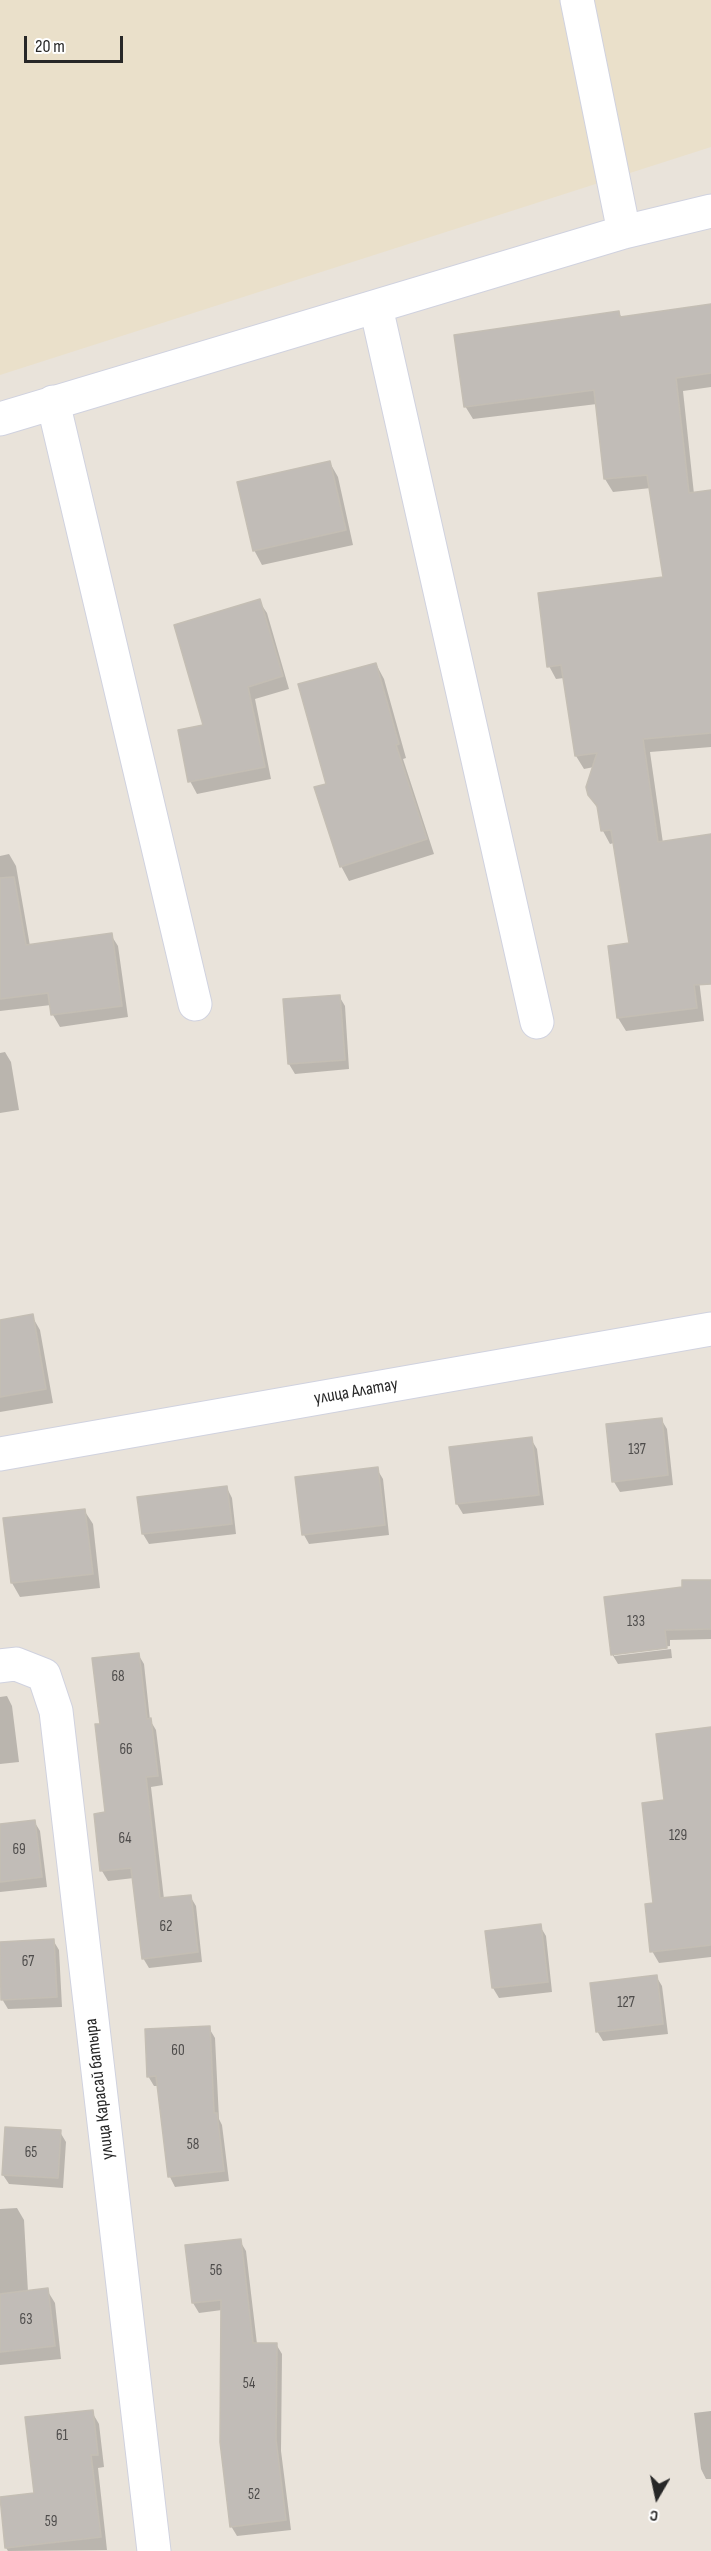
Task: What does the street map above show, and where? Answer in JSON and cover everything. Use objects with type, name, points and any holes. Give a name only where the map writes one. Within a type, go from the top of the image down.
[{"type":"street","points":[[577,0],[624,232]]},
{"type":"street","points":[[0,419],[624,232],[711,211]]},
{"type":"street","points":[[376,307],[537,1022]]},
{"type":"street","points":[[53,402],[195,1004]]},
{"type":"street","name":"улица Алатау","points":[[0,1454],[711,1329]]},
{"type":"street","name":"улица Карасай батыра","points":[[0,1666],[16,1664],[44,1675],[56,1711],[154,2551]]},
{"type":"shaded area","points":[[0,0],[711,0],[711,147],[0,375]]},
{"type":"building","points":[[711,304],[711,373],[676,378],[689,493],[711,490],[711,733],[643,739],[658,842],[711,834],[711,984],[694,985],[697,1008],[617,1018],[608,946],[629,943],[611,830],[601,831],[597,806],[588,795],[586,787],[597,753],[575,756],[561,665],[547,667],[538,593],[663,577],[647,475],[604,479],[594,390],[464,407],[454,335],[619,311],[620,317]]},
{"type":"building","points":[[330,461],[346,530],[253,551],[237,482]]},
{"type":"building","points":[[260,599],[283,676],[248,687],[265,767],[188,782],[178,730],[203,725],[174,625]]},
{"type":"building","points":[[376,663],[399,744],[396,745],[427,839],[340,867],[314,787],[326,784],[298,684]]},
{"type":"building","points":[[14,877],[26,945],[112,933],[122,1006],[51,1015],[48,993],[0,999],[0,878]]},
{"type":"building","points":[[340,995],[345,1060],[288,1064],[283,999]]},
{"type":"building","points":[[33,1314],[46,1389],[0,1397],[0,1320]]},
{"type":"building","points":[[662,1418],[668,1475],[612,1482],[606,1424]]},
{"type":"building","points":[[532,1437],[539,1495],[456,1504],[449,1447]]},
{"type":"building","points":[[378,1467],[385,1525],[302,1535],[295,1477]]},
{"type":"building","points":[[227,1486],[232,1524],[142,1534],[137,1497]]},
{"type":"building","points":[[85,1509],[93,1574],[11,1583],[3,1518]]},
{"type":"building","points":[[682,1580],[711,1580],[711,1629],[665,1630],[667,1648],[611,1655],[604,1597],[682,1587]]},
{"type":"building","points":[[139,1653],[147,1719],[151,1718],[158,1776],[146,1777],[160,1898],[191,1895],[198,1952],[142,1959],[131,1868],[100,1871],[94,1814],[105,1812],[95,1724],[100,1724],[92,1658]]},
{"type":"building","points":[[711,1727],[711,1945],[650,1952],[645,1904],[653,1903],[642,1803],[664,1800],[656,1734]]},
{"type":"building","points":[[35,1820],[42,1877],[0,1882],[0,1824]]},
{"type":"building","points":[[541,1924],[548,1982],[492,1988],[485,1931]]},
{"type":"building","points":[[54,1939],[57,1997],[1,2000],[0,1942]]},
{"type":"building","points":[[657,1975],[663,2024],[596,2032],[590,1983]]},
{"type":"building","points":[[210,2026],[214,2113],[217,2113],[224,2171],[168,2177],[156,2076],[147,2077],[145,2029]]},
{"type":"building","points":[[5,2127],[61,2130],[58,2178],[2,2175]]},
{"type":"building","points":[[241,2239],[253,2343],[277,2343],[276,2440],[286,2520],[230,2527],[220,2442],[221,2300],[192,2303],[185,2245]]},
{"type":"building","points":[[48,2288],[55,2346],[0,2352],[0,2294]]},
{"type":"building","points":[[93,2410],[98,2455],[91,2455],[101,2537],[5,2548],[0,2497],[34,2493],[25,2417]]}]
